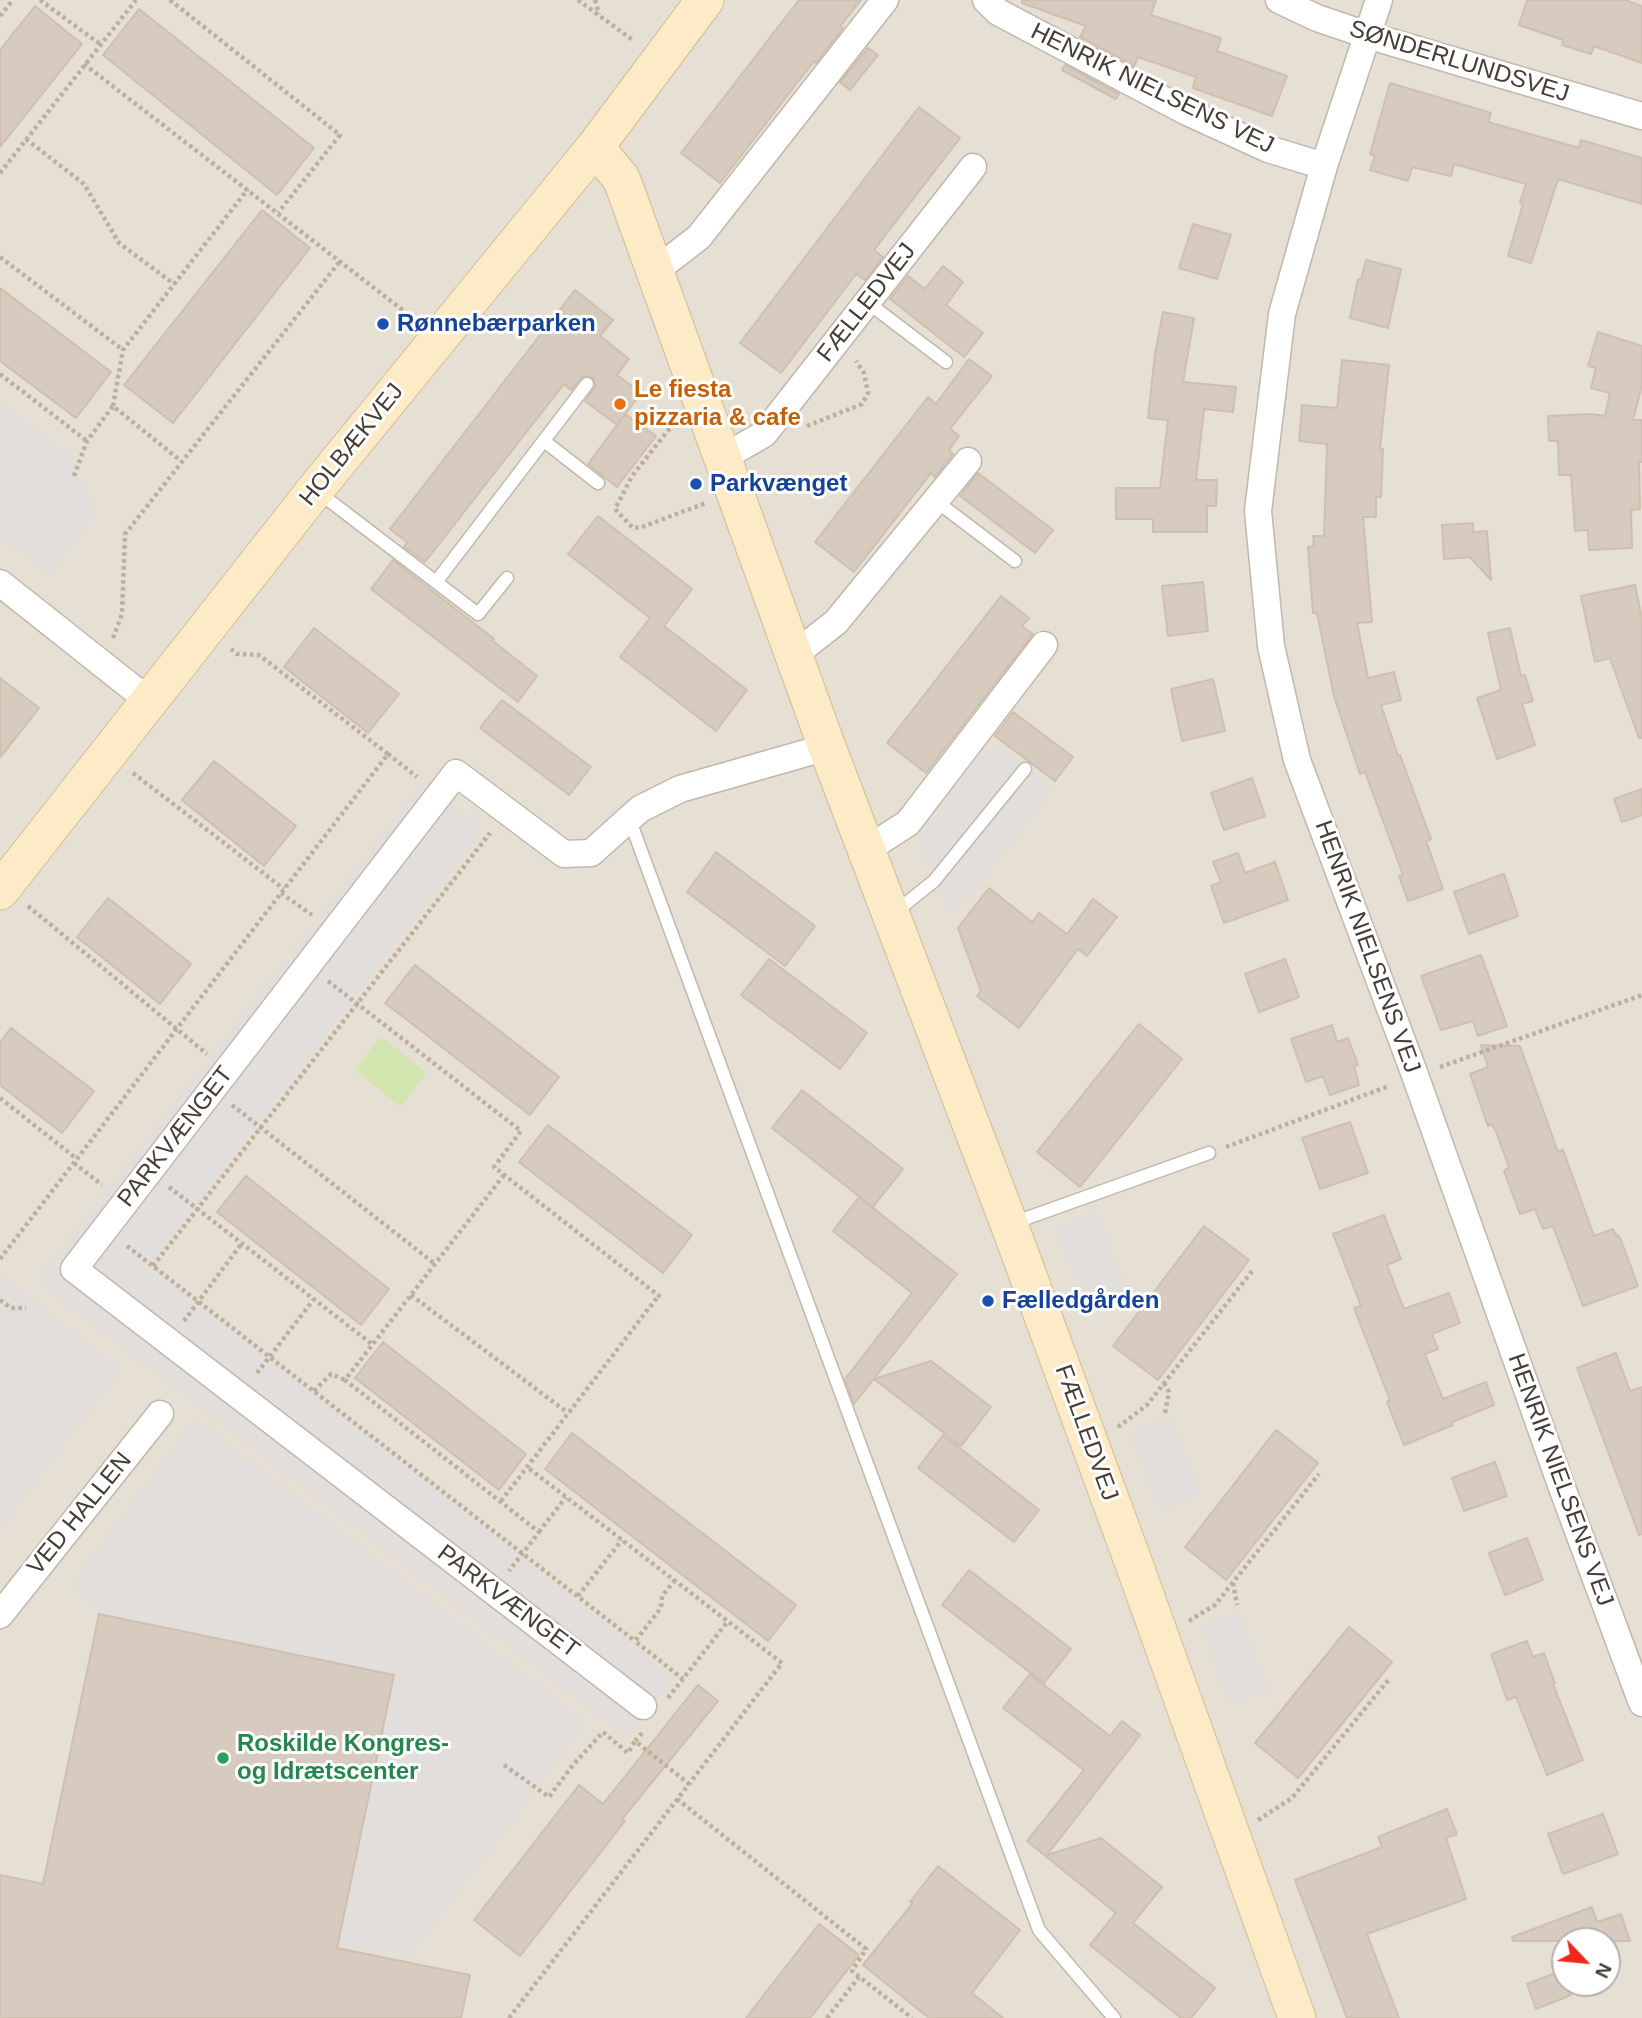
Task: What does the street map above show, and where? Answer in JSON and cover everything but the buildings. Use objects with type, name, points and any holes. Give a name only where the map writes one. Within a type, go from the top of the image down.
[{"type":"street","name":"HOLBÆKVEJ","points":[[2,889],[315,490],[595,147],[705,0]]},
{"type":"street","points":[[655,271],[699,237],[885,0]]},
{"type":"street","name":"HENRIK NIELSENS VEJ","points":[[986,0],[998,12],[1185,111],[1268,149],[1324,166]]},
{"type":"street","name":"SØNDERLUNDSVEJ","points":[[1279,0],[1317,18],[1367,36],[1642,116]]},
{"type":"street","name":"HENRIK NIELSENS VEJ","points":[[1379,0],[1324,166],[1282,314],[1258,511],[1271,646],[1297,760],[1415,1075],[1556,1472],[1642,1703]]},
{"type":"street","name":"FÆLLEDVEJ","points":[[595,147],[620,177],[827,747],[1090,1444],[1297,2018]]},
{"type":"street","name":"FÆLLEDVEJ","points":[[728,475],[973,167]]},
{"type":"street","points":[[794,654],[836,622],[968,461]]},
{"type":"street","points":[[0,583],[149,701]]},
{"type":"street","points":[[866,850],[908,823],[1044,645]]},
{"type":"street","name":"PARKVÆNGET","points":[[651,1712],[74,1269],[456,773],[564,854],[590,853],[639,809],[680,789],[827,747]]},
{"type":"street","name":"VED HALLEN","points":[[0,1615],[160,1414]]},
{"type":"lane","points":[[867,302],[946,362]]},
{"type":"lane","points":[[436,582],[587,384]]},
{"type":"lane","points":[[544,441],[598,483]]},
{"type":"lane","points":[[315,490],[478,614],[507,578]]},
{"type":"lane","points":[[936,500],[1015,561]]},
{"type":"lane","points":[[891,916],[934,881],[1025,769]]},
{"type":"lane","points":[[629,818],[1039,1930],[1114,2018]]},
{"type":"lane","points":[[1009,1224],[1209,1153]]},
{"type":"path","points":[[0,16],[13,0]]},
{"type":"path","points":[[40,0],[100,44]]},
{"type":"path","points":[[0,173],[136,0]]},
{"type":"path","points":[[170,0],[340,135],[278,213]]},
{"type":"path","points":[[578,0],[660,60]]},
{"type":"path","points":[[596,0],[599,15]]},
{"type":"path","points":[[84,64],[341,260],[439,339]]},
{"type":"path","points":[[26,139],[84,184],[119,243],[174,284]]},
{"type":"path","points":[[74,476],[87,441],[113,406],[123,350],[248,189]]},
{"type":"path","points":[[0,257],[123,350]]},
{"type":"path","points":[[103,664],[122,614],[125,534],[341,260]]},
{"type":"path","points":[[764,433],[779,438],[862,404],[868,393],[864,373],[840,336]]},
{"type":"path","points":[[0,374],[87,441]]},
{"type":"path","points":[[699,393],[632,476],[615,509],[633,528],[642,527],[728,475]]},
{"type":"path","points":[[113,406],[181,461]]},
{"type":"path","points":[[204,629],[237,654],[259,655],[439,795]]},
{"type":"path","points":[[108,753],[334,932]]},
{"type":"path","points":[[0,1259],[388,754]]},
{"type":"path","points":[[153,1266],[507,811]]},
{"type":"path","points":[[2,889],[176,1029],[262,1128],[435,1264]]},
{"type":"path","points":[[308,965],[521,1131],[494,1167],[661,1297],[500,1501]]},
{"type":"path","points":[[0,1098],[96,1181]]},
{"type":"path","points":[[149,1171],[373,1345]]},
{"type":"path","points":[[345,1380],[504,1175]]},
{"type":"path","points":[[105,1229],[683,1679]]},
{"type":"path","points":[[168,1342],[242,1243]]},
{"type":"path","points":[[1090,1444],[1125,1423],[1147,1405],[1253,1270]]},
{"type":"path","points":[[411,1295],[568,1413]]},
{"type":"path","points":[[239,1397],[314,1299]]},
{"type":"path","points":[[0,1300],[11,1308],[26,1308]]},
{"type":"path","points":[[314,1391],[331,1374],[345,1380],[540,1532]]},
{"type":"path","points":[[1164,1383],[1170,1392],[1165,1413]]},
{"type":"path","points":[[1159,1633],[1194,1619],[1215,1605],[1319,1474]]},
{"type":"path","points":[[494,1591],[566,1497]]},
{"type":"path","points":[[578,1597],[622,1540]]},
{"type":"path","points":[[635,1641],[662,1608],[662,1596],[675,1580]]},
{"type":"path","points":[[1233,1583],[1237,1605]]},
{"type":"path","points":[[504,1765],[549,1797],[603,1732],[628,1753],[651,1712],[683,1679],[728,1621]]},
{"type":"path","points":[[1231,1833],[1267,1816],[1292,1798],[1390,1678]]},
{"type":"path","points":[[635,1741],[689,1784]]},
{"type":"path","points":[[677,1799],[866,1949],[852,1971],[912,2018]]},
{"type":"path","points":[[827,2018],[859,1977]]},
{"type":"shaded area","points":[[0,0],[1642,0],[1642,2018],[0,2018]]},
{"type":"shaded area","points":[[0,402],[72,459],[95,514],[49,574],[0,536]]},
{"type":"shaded area","points":[[994,743],[1053,788],[977,887],[951,915],[917,838]]},
{"type":"shaded area","points":[[425,780],[482,829],[152,1264],[674,1677],[627,1737],[37,1281]]},
{"type":"shaded area","points":[[1096,1212],[1127,1291],[1086,1306],[1056,1228]]},
{"type":"shaded area","points":[[4,1277],[120,1370],[0,1528],[0,1283]]},
{"type":"shaded area","points":[[1170,1416],[1201,1495],[1160,1511],[1130,1432]]},
{"type":"shaded area","points":[[196,1419],[586,1723],[410,1955],[294,1939],[347,1903],[394,1675],[99,1614],[72,1584]]},
{"type":"shaded area","points":[[1239,1611],[1268,1691],[1230,1705],[1201,1624]]},
{"type":"green space","points":[[381,1036],[426,1073],[401,1107],[355,1070]]},
{"type":"place","name":"Rønnebærparken","points":[[383,324]]},
{"type":"place","name":"Le fiesta pizzaria & cafe","points":[[620,404]]},
{"type":"place","name":"Parkvænget","points":[[696,484]]},
{"type":"place","name":"Fælledgården","points":[[988,1301]]},
{"type":"place","name":"Roskilde Kongres- og Idrætscenter","points":[[223,1758]]}]
